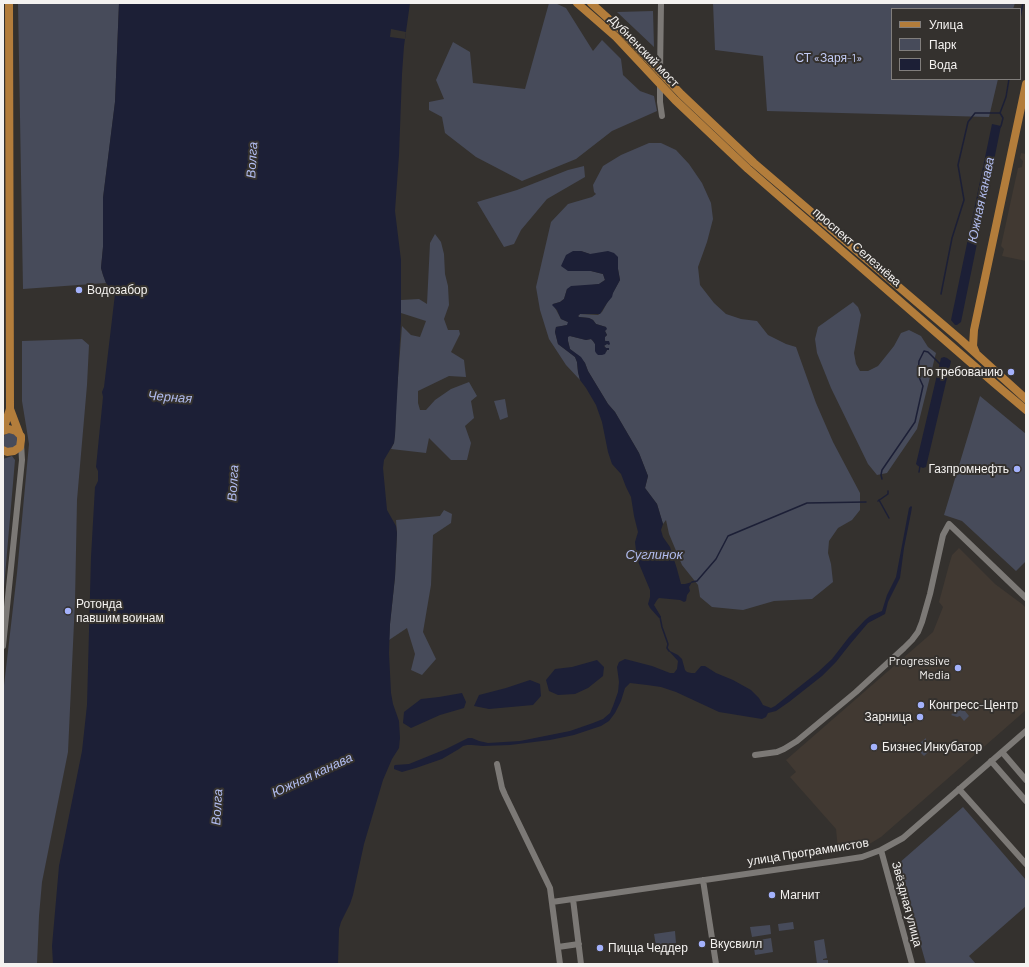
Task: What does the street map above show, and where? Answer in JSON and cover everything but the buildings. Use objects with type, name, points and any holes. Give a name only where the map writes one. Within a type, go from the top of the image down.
[{"type":"main road","points":[[3,431],[10,409],[9,3]]},
{"type":"main road","name":"Дубненский мост","points":[[577,3],[678,97]]},
{"type":"main road","name":"Дубненский мост","points":[[591,3],[622,31],[678,97]]},
{"type":"main road","points":[[976,354],[973,346],[974,333],[1026,84]]},
{"type":"main road","name":"проспект Селезнёва","points":[[678,97],[961,340],[1026,399]]},
{"type":"main road","name":"проспект Селезнёва","points":[[678,97],[748,169],[1026,410]]},
{"type":"main road","points":[[961,340],[971,337],[974,333]]},
{"type":"main road","points":[[7,452],[17,449],[22,440],[10,409]]},
{"type":"main road","points":[[3,431],[13,429],[19,433]]},
{"type":"street","points":[[661,4],[660,102],[662,116]]},
{"type":"street","points":[[3,646],[5,609],[22,460],[21,443]]},
{"type":"street","points":[[7,452],[22,460]]},
{"type":"street","points":[[755,755],[784,750],[797,741],[856,692],[912,640],[918,632],[922,622],[930,594],[943,535],[948,524],[1026,598]]},
{"type":"street","name":"улица Программистов","points":[[552,902],[862,857],[881,850],[903,838],[1026,731]]},
{"type":"street","points":[[1002,752],[1026,780]]},
{"type":"street","points":[[991,761],[1026,801]]},
{"type":"street","points":[[497,764],[502,788],[550,888],[560,964]]},
{"type":"street","points":[[959,789],[1026,864]]},
{"type":"street","name":"Звёздная улица","points":[[881,850],[912,964]]},
{"type":"street","points":[[703,880],[716,964]]},
{"type":"street","points":[[573,899],[581,964]]},
{"type":"street","points":[[558,947],[579,944]]},
{"type":"shaded area","points":[[1021,153],[1026,154],[1026,261],[1002,256],[1004,249],[1001,246],[1018,168],[1022,167],[1023,161],[1020,158]]},
{"type":"shaded area","points":[[959,548],[995,584],[1026,608],[1026,710],[881,837],[866,846],[838,850],[836,829],[790,777],[796,772],[786,760],[933,632],[943,607],[939,602],[952,555]]},
{"type":"green space","points":[[18,3],[119,3],[115,102],[103,198],[103,247],[101,268],[106,283],[23,289]]},
{"type":"green space","points":[[549,3],[555,3],[566,8],[593,51],[602,40],[621,59],[623,75],[640,91],[654,96],[657,111],[612,131],[576,159],[522,181],[476,157],[445,133],[442,117],[429,110],[429,102],[444,99],[436,80],[453,42],[470,52],[473,83],[525,89]]},
{"type":"green space","name":"СТ «Заря-1»","points":[[713,3],[1015,3],[1013,8],[891,8],[891,80],[998,80],[989,117],[767,111],[763,56],[715,50]]},
{"type":"green space","points":[[653,11],[654,47],[617,12]]},
{"type":"green space","points":[[649,143],[661,143],[676,150],[689,164],[702,183],[711,203],[713,219],[698,267],[700,285],[714,303],[726,314],[741,319],[757,321],[768,335],[796,347],[816,403],[833,442],[860,493],[860,510],[852,520],[838,528],[829,541],[828,553],[833,582],[812,599],[774,601],[743,610],[712,607],[700,597],[698,585],[682,565],[669,534],[666,520],[663,524],[657,504],[645,488],[648,476],[639,453],[615,412],[608,404],[588,371],[585,363],[570,349],[568,341],[568,336],[586,340],[591,339],[595,344],[595,351],[606,352],[607,350],[604,345],[607,344],[605,340],[607,335],[605,331],[606,327],[596,324],[589,318],[578,316],[580,314],[598,315],[602,312],[620,280],[617,257],[590,254],[581,251],[591,271],[603,274],[605,280],[599,284],[567,289],[564,299],[553,304],[561,319],[568,322],[568,325],[556,327],[555,332],[558,344],[575,357],[580,380],[566,365],[549,339],[540,310],[536,287],[551,222],[568,204],[592,197],[596,194],[594,192],[593,185],[603,166],[621,155]]},
{"type":"green space","points":[[584,166],[585,177],[547,199],[521,230],[514,244],[504,247],[477,202],[517,190],[568,170]]},
{"type":"green space","points":[[435,234],[441,242],[444,254],[445,274],[448,286],[449,305],[444,319],[448,330],[459,330],[460,334],[451,352],[464,360],[466,377],[449,376],[418,391],[418,403],[420,410],[426,410],[435,400],[451,389],[469,382],[477,396],[471,401],[474,418],[465,426],[471,443],[467,460],[451,460],[429,438],[426,453],[391,449],[394,443],[395,435],[402,326],[411,335],[420,337],[426,321],[401,313],[401,300],[419,299],[427,304],[430,243]]},
{"type":"green space","points":[[853,302],[858,307],[861,315],[854,353],[856,364],[860,371],[868,371],[878,366],[894,346],[901,333],[909,330],[921,336],[928,347],[936,353],[917,429],[887,473],[877,475],[868,464],[831,388],[817,353],[815,339],[818,327]]},
{"type":"green space","points":[[82,339],[89,345],[77,500],[75,601],[68,752],[42,882],[37,964],[3,964],[3,694],[17,573],[29,444],[22,401],[22,341]]},
{"type":"green space","points":[[980,396],[1026,434],[1026,561],[1016,571],[962,521],[944,515]]},
{"type":"green space","points":[[505,399],[508,417],[500,420],[494,401]]},
{"type":"green space","points":[[10,433],[16,435],[18,441],[16,447],[10,449],[4,447],[2,441],[4,435]]},
{"type":"green space","points":[[12,456],[15,460],[3,599],[3,459]]},
{"type":"green space","points":[[444,510],[452,514],[451,523],[433,535],[431,585],[423,632],[436,659],[422,675],[411,670],[415,654],[407,628],[389,640],[395,577],[397,533],[396,520],[440,516]]},
{"type":"green space","points":[[961,706],[969,716],[964,721],[960,716],[957,717],[951,715]]},
{"type":"green space","points":[[926,738],[925,747],[929,751],[924,756],[915,747]]},
{"type":"green space","points":[[963,807],[1026,880],[1026,906],[969,956],[976,964],[926,964],[898,864]]},
{"type":"green space","points":[[793,922],[794,929],[779,931],[778,924]]},
{"type":"green space","points":[[770,925],[771,934],[752,937],[750,927]]},
{"type":"green space","points":[[675,931],[676,943],[656,946],[654,934]]},
{"type":"green space","points":[[771,938],[773,952],[755,955],[753,941]]},
{"type":"green space","points":[[824,939],[827,958],[823,960],[828,960],[828,964],[817,964],[814,941]]},
{"type":"water","points":[[119,3],[410,3],[404,46],[395,211],[401,260],[401,320],[395,435],[394,443],[384,460],[383,468],[387,510],[396,526],[397,533],[389,653],[391,693],[399,721],[400,738],[399,748],[392,759],[383,780],[364,844],[353,895],[339,929],[338,964],[53,964],[52,946],[59,866],[82,751],[87,705],[91,557],[95,487],[98,481],[98,471],[96,467],[103,397],[102,392],[104,387],[115,294],[106,283],[101,268],[103,247],[103,198],[115,102]]},
{"type":"water","points":[[992,124],[1001,126],[961,322],[955,325],[951,320]]},
{"type":"water","name":"Суглинок","points":[[573,251],[581,251],[590,254],[608,251],[614,253],[618,257],[620,280],[612,297],[600,314],[580,314],[578,316],[589,318],[596,324],[606,327],[607,329],[605,331],[607,335],[605,337],[605,341],[609,341],[610,344],[604,346],[609,348],[609,350],[607,350],[605,354],[598,355],[595,351],[595,344],[591,339],[586,340],[570,336],[568,337],[568,341],[570,349],[581,357],[585,363],[588,371],[608,404],[615,412],[639,453],[648,476],[645,488],[657,504],[663,524],[661,530],[663,537],[670,547],[681,584],[692,582],[689,587],[690,591],[687,595],[686,601],[684,602],[680,600],[659,598],[657,600],[654,605],[661,617],[659,618],[648,604],[650,590],[637,559],[635,542],[638,532],[631,497],[621,474],[612,464],[602,422],[596,405],[580,380],[575,357],[558,344],[555,332],[556,327],[567,325],[568,322],[561,319],[557,310],[552,305],[564,299],[567,289],[571,286],[599,284],[605,280],[603,274],[591,271],[568,271],[561,266],[566,255]]},
{"type":"water","points":[[944,357],[951,361],[926,467],[923,468],[916,464],[941,358]]},
{"type":"water","points":[[911,506],[900,578],[888,602],[885,614],[868,623],[836,662],[822,676],[776,711],[768,713],[766,717],[762,719],[719,712],[676,692],[661,687],[630,683],[625,688],[615,713],[609,721],[601,726],[574,735],[550,740],[510,745],[467,745],[442,759],[416,768],[402,772],[394,769],[395,765],[409,764],[468,738],[488,743],[520,741],[570,731],[603,719],[610,713],[618,692],[619,682],[617,667],[619,662],[625,659],[674,673],[677,669],[678,661],[668,650],[678,655],[682,659],[687,672],[695,673],[701,666],[705,666],[751,690],[759,698],[763,705],[771,708],[775,706],[832,659],[849,637],[865,620],[882,611],[887,595],[896,577],[909,508]]},
{"type":"water","points":[[597,660],[604,667],[603,676],[588,688],[575,694],[558,695],[549,691],[546,680],[555,669],[572,667]]},
{"type":"water","points":[[530,680],[540,684],[541,696],[533,705],[489,709],[474,706],[479,695]]},
{"type":"water","points":[[462,693],[466,702],[464,708],[440,715],[411,728],[403,723],[404,712],[421,699]]},
{"type":"pier","points":[[391,29],[406,32],[405,39],[390,37]]},
{"type":"waterway","name":"Южная канава","points":[[1021,13],[1023,3]]},
{"type":"waterway","name":"Южная канава","points":[[999,128],[1003,118],[1000,113],[1006,97],[1009,80]]},
{"type":"waterway","points":[[941,294],[952,238],[964,200],[958,165],[968,122],[975,113],[1000,113]]},
{"type":"waterway","points":[[882,479],[882,470],[915,422],[923,386],[918,375],[919,361],[924,351],[928,352],[940,364]]},
{"type":"waterway","name":"Южная канава","points":[[919,472],[920,466]]},
{"type":"waterway","points":[[878,501],[888,494],[888,491]]},
{"type":"waterway","points":[[879,500],[889,518]]},
{"type":"waterway","points":[[692,582],[697,581],[716,559],[728,536],[807,503],[866,502]]},
{"type":"waterway","points":[[660,617],[669,651]]},
{"type":"place","name":"Водозабор","points":[[79,290]]},
{"type":"place","name":"По требованию","points":[[1011,372]]},
{"type":"place","name":"Газпромнефть","points":[[1017,469]]},
{"type":"place","name":"Ротонда павшим воинам","points":[[68,611]]},
{"type":"place","name":"Progressive Media","points":[[958,668]]},
{"type":"place","name":"Конгресс-Центр","points":[[921,705]]},
{"type":"place","name":"Зарница","points":[[920,717]]},
{"type":"place","name":"Бизнес Инкубатор","points":[[874,747]]},
{"type":"place","name":"Магнит","points":[[772,895]]},
{"type":"place","name":"Вкусвилл","points":[[702,944]]},
{"type":"place","name":"Пицца Чеддер","points":[[600,948]]},
{"type":"water label","name":"Волга","points":[[252,160]]},
{"type":"water label","name":"Черная","points":[[170,397]]},
{"type":"water label","name":"Волга","points":[[233,483]]},
{"type":"water label","name":"Волга","points":[[217,807]]}]
